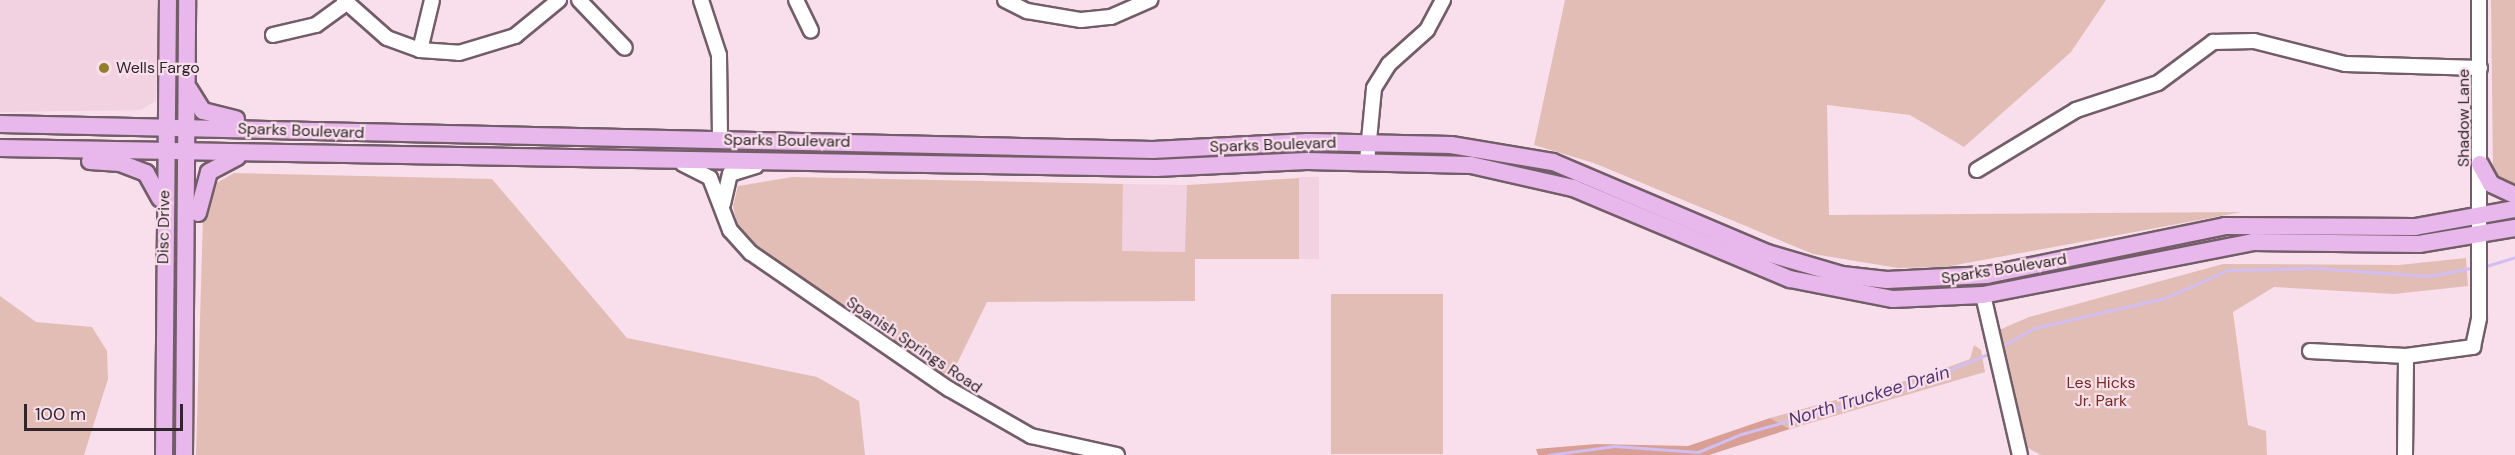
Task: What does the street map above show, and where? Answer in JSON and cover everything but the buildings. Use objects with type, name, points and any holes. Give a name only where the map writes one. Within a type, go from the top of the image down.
[{"type":"main road","name":"Disc Drive","points":[[164,455],[164,238],[168,0]]},
{"type":"main road","name":"Disc Drive","points":[[184,455],[189,152],[188,0]]},
{"type":"main road","points":[[187,81],[196,105],[217,117],[341,132]]},
{"type":"main road","name":"Sparks Boulevard","points":[[0,124],[1153,150],[1367,142],[1451,145],[1543,160],[1794,262],[1842,275],[1918,281],[1987,275],[2152,241],[2256,224],[2415,227],[2515,209]]},
{"type":"main road","points":[[533,158],[608,148],[709,148],[720,140],[733,149],[898,162]]},
{"type":"main road","name":"Sparks Boulevard","points":[[0,149],[533,158],[649,156],[1183,168],[1367,161],[1471,165],[1540,178],[1822,289],[1893,299],[1983,295],[2253,242],[2419,244],[2480,236],[2515,228]]},
{"type":"main road","points":[[0,149],[40,160],[109,161],[146,173],[160,192],[164,238]]},
{"type":"main road","points":[[186,330],[203,182],[217,164],[255,154]]},
{"type":"main road","points":[[2480,164],[2491,184],[2515,195]]},
{"type":"main road","points":[[1918,281],[1983,295],[1990,284],[2152,241]]},
{"type":"street","points":[[420,50],[432,0]]},
{"type":"street","points":[[273,35],[316,25],[345,1],[371,28],[420,50],[459,53],[496,45],[530,26],[559,0]]},
{"type":"street","points":[[579,0],[625,48]]},
{"type":"street","points":[[701,0],[719,55],[720,140]]},
{"type":"street","points":[[796,0],[811,31]]},
{"type":"street","points":[[1005,0],[1027,12],[1081,20],[1111,17],[1150,0]]},
{"type":"street","points":[[1367,161],[1370,103],[1380,76],[1427,30],[1443,0]]},
{"type":"street","name":"Shadow Lane","points":[[2406,356],[2473,347],[2480,236],[2479,0]]},
{"type":"street","points":[[1977,170],[2076,110],[2158,83],[2213,42],[2254,41],[2345,64],[2480,68]]},
{"type":"street","name":"Spanish Springs Road","points":[[649,156],[705,172],[730,230],[751,253],[980,409],[1031,436],[1117,455]]},
{"type":"street","points":[[723,212],[723,187],[734,171],[786,160]]},
{"type":"street","points":[[1983,295],[2020,455]]},
{"type":"street","points":[[2310,351],[2406,356],[2405,455]]},
{"type":"shaded area","points":[[0,0],[159,0],[156,101],[140,110],[0,112]]},
{"type":"shaded area","points":[[1299,177],[1319,177],[1319,259],[1299,259]]},
{"type":"shaded area","points":[[1123,184],[1187,185],[1186,252],[1122,251]]},
{"type":"shaded area","points":[[1770,418],[1790,429],[1709,455],[1538,455],[1536,449],[1596,444],[1688,446]]},
{"type":"green space","points":[[1565,0],[2106,0],[2071,52],[1964,147],[1910,115],[1827,105],[1829,215],[2242,212],[1945,267],[1898,268],[1813,254],[1594,163],[1534,145]]},
{"type":"green space","points":[[2491,0],[2515,0],[2515,186],[2499,181],[2493,172]]},
{"type":"green space","points":[[234,173],[492,179],[627,338],[817,377],[859,401],[865,455],[196,455],[203,218],[213,185]]},
{"type":"green space","points":[[792,177],[1123,184],[1122,251],[1185,252],[1187,185],[1299,178],[1299,259],[1195,259],[1195,301],[987,302],[948,382],[766,256],[739,232],[733,206],[738,186]]},
{"type":"green space","name":"Les Hicks Jr. Park","points":[[2466,258],[2468,286],[2394,294],[2274,287],[2233,312],[2248,425],[2266,431],[2267,455],[2041,455],[2028,448],[1999,330],[2029,317],[2223,264],[2399,265]]},
{"type":"green space","points":[[1331,294],[1443,294],[1443,454],[1331,454]]},
{"type":"green space","points":[[0,296],[36,322],[92,327],[107,351],[108,379],[84,455],[0,455]]},
{"type":"green space","points":[[1974,345],[1981,350],[1985,372],[1790,429],[1770,418],[1927,375],[1970,359]]},
{"type":"waterway","points":[[2483,267],[2515,257]]},
{"type":"waterway","name":"North Truckee Drain","points":[[1999,348],[2034,328],[2165,298],[2228,270],[2314,268],[2429,276],[2476,267]]},
{"type":"waterway","name":"North Truckee Drain","points":[[1548,455],[1614,446],[1698,452],[1741,434],[1900,390],[1993,352]]},
{"type":"place","name":"Wells Fargo","points":[[104,68]]}]
